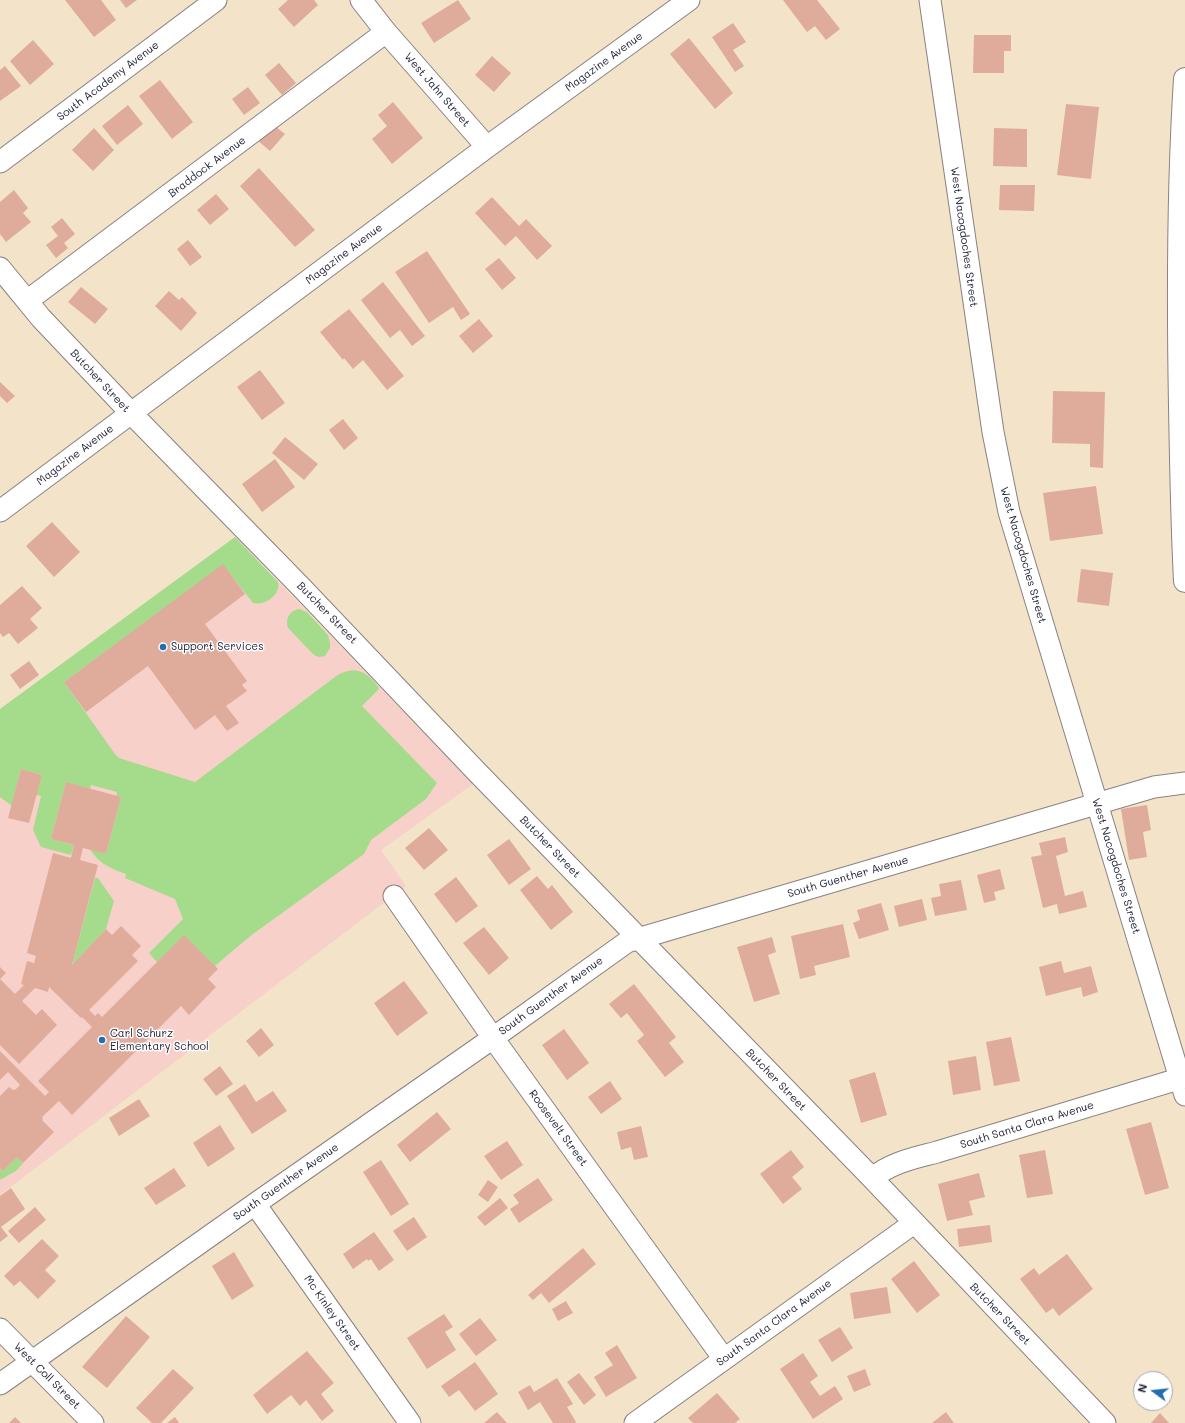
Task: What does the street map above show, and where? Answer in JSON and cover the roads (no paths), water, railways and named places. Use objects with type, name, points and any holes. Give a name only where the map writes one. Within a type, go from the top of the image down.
[{"type":"main road","points":[[1185,79],[1181,136],[1179,247],[1179,352],[1183,455],[1185,581]]},
{"type":"street","name":"South Academy Avenue","points":[[0,162],[216,0]]},
{"type":"street","name":"West Jahn Street","points":[[361,0],[386,32],[487,147]]},
{"type":"street","name":"Magazine Avenue","points":[[0,511],[487,147],[690,0]]},
{"type":"street","name":"West Nacogdoches Street","points":[[930,0],[990,418],[1001,477],[1019,548],[1183,1083]]},
{"type":"street","name":"Braddock Avenue","points":[[27,301],[386,32]]},
{"type":"street","name":"Butcher Street","points":[[0,268],[41,318],[131,413],[872,1178],[1105,1423]]},
{"type":"street","name":"South Guenther Avenue","points":[[0,1384],[254,1204],[493,1038],[627,942],[1159,786],[1185,783]]},
{"type":"street","name":"Roosevelt Street","points":[[394,896],[493,1038],[724,1359]]},
{"type":"street","name":"South Santa Clara Avenue","points":[[872,1178],[884,1169],[898,1163],[1183,1083]]},
{"type":"street","name":"Mc Kinley Street","points":[[254,1204],[410,1423]]},
{"type":"street","name":"South Santa Clara Avenue","points":[[635,1423],[914,1223]]},
{"type":"street","name":"West Coll Street","points":[[0,1330],[94,1423]]},
{"type":"place","name":"Support Services","points":[[163,647]]},
{"type":"place","name":"Carl Schurz Elementary School","points":[[102,1040]]}]
